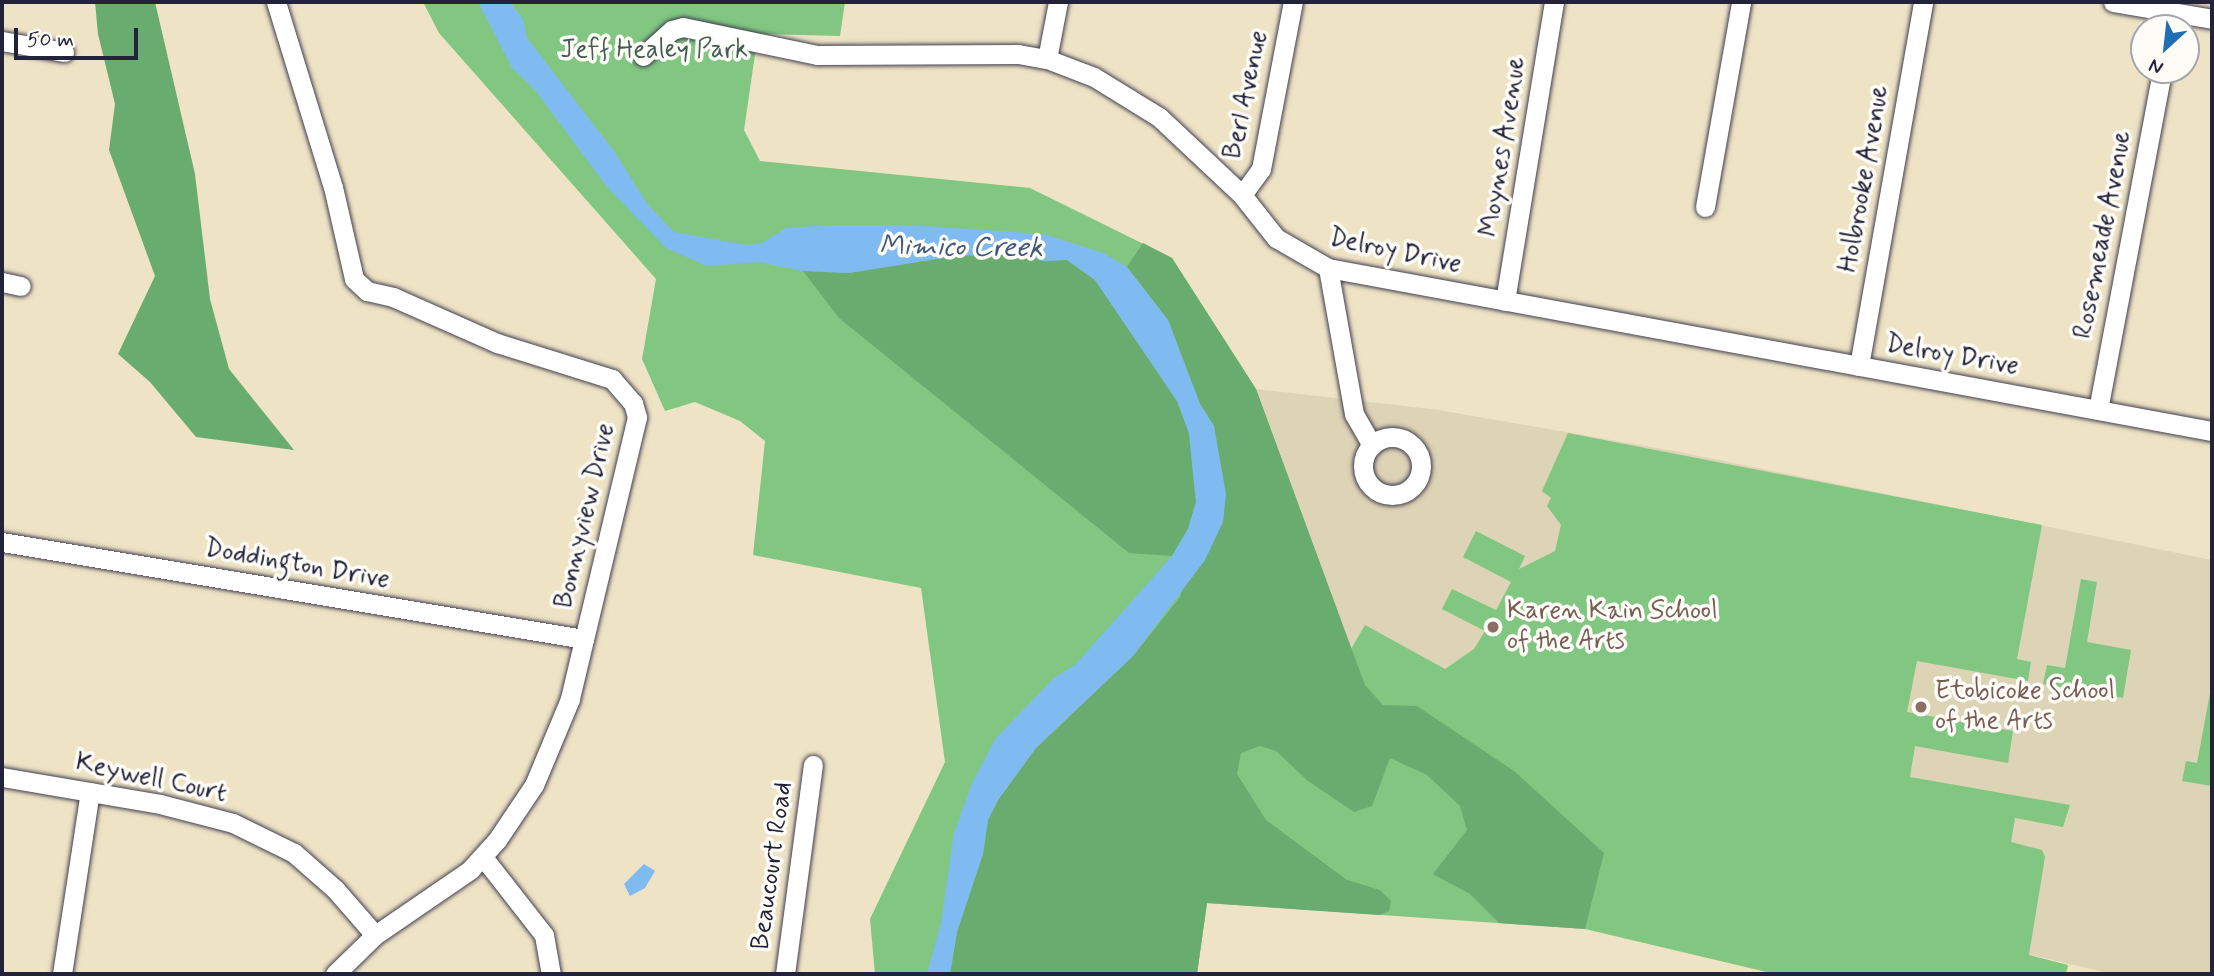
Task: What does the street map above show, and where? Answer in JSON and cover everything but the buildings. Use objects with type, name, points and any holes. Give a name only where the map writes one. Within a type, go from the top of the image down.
[{"type":"street","name":"Bonnyview Drive","points":[[276,2],[333,187],[354,279],[367,291],[393,297],[497,343],[612,379],[633,403],[637,430],[570,699],[541,772],[483,857],[375,935],[335,974]]},
{"type":"street","points":[[1048,59],[1058,2]]},
{"type":"street","name":"Berl Avenue","points":[[1242,195],[1261,169],[1293,2]]},
{"type":"street","name":"Moynes Avenue","points":[[1505,301],[1554,2]]},
{"type":"street","points":[[1705,207],[1741,2]]},
{"type":"street","name":"Holbrooke Avenue","points":[[1859,366],[1923,2]]},
{"type":"street","points":[[2113,2],[2173,14]]},
{"type":"street","name":"Delroy Drive","points":[[643,57],[672,30],[683,27],[817,55],[1018,54],[1048,59],[1131,97],[1159,117],[1242,195],[1276,237],[1328,268],[2212,431]]},
{"type":"street","points":[[2,41],[64,52]]},
{"type":"street","name":"Rosemeade Avenue","points":[[2098,410],[2159,84]]},
{"type":"street","points":[[1328,268],[1354,414],[1372,445]]},
{"type":"street","name":"Doddington Drive","points":[[2,541],[584,639]]},
{"type":"street","name":"Beaucourt Road","points":[[785,974],[813,765]]},
{"type":"street","name":"Keywell Court","points":[[2,776],[201,813],[262,835],[320,875],[375,935]]},
{"type":"street","points":[[62,974],[90,792]]},
{"type":"street","points":[[483,857],[544,935],[551,974]]},
{"type":"shaded area","name":"Etobicoke School of the Arts","points":[[1256,389],[1439,410],[1674,451],[2212,560],[2212,974],[2112,974],[1604,853],[1365,685]]},
{"type":"green space","points":[[95,2],[155,2],[195,174],[210,299],[229,369],[294,450],[196,437],[150,382],[118,354],[155,276],[109,150],[115,104],[98,34]]},
{"type":"green space","name":"Jeff Healey Park","points":[[423,2],[845,2],[840,36],[758,34],[744,130],[760,161],[1030,188],[1172,258],[1256,389],[1351,649],[1365,625],[1445,669],[1474,649],[1485,631],[1442,609],[1452,589],[1496,610],[1511,582],[1463,557],[1476,531],[1525,556],[1519,569],[1555,551],[1561,525],[1547,506],[1551,498],[1542,491],[1568,433],[2042,525],[2017,659],[2031,662],[2028,681],[1917,661],[1907,712],[2013,731],[2008,763],[1915,746],[1910,777],[2070,805],[2063,827],[2015,818],[2011,842],[2042,850],[2045,857],[2029,955],[2068,965],[2066,974],[1775,974],[1585,929],[1207,903],[1197,974],[875,974],[870,919],[945,762],[921,588],[753,555],[765,441],[740,421],[695,402],[665,411],[642,359],[656,279],[439,33]]},
{"type":"green space","points":[[1143,243],[1172,258],[1256,389],[1365,685],[1383,705],[1417,706],[1514,771],[1604,853],[1585,929],[1499,923],[1470,894],[1433,874],[1467,830],[1460,806],[1427,775],[1390,758],[1372,806],[1354,812],[1308,781],[1276,751],[1260,746],[1241,753],[1237,774],[1266,820],[1347,880],[1380,890],[1391,901],[1389,911],[1379,915],[1207,903],[1197,974],[950,974],[957,932],[983,854],[988,820],[998,800],[1036,748],[1133,656],[1180,597],[1217,458],[1214,426],[1200,404],[1168,320],[1127,267]]},
{"type":"green space","points":[[1027,255],[1043,261],[1067,260],[1095,280],[1177,401],[1189,433],[1196,502],[1188,529],[1172,556],[1129,553],[839,318],[803,271],[849,273],[951,256]]},
{"type":"green space","points":[[2081,579],[2097,582],[2087,642],[2131,650],[2123,698],[2043,684],[2047,665],[2065,668]]},
{"type":"green space","points":[[2210,693],[2212,786],[2182,781],[2186,761],[2197,763]]},
{"type":"water","name":"Mimico Creek","points":[[478,2],[510,2],[523,19],[527,38],[614,151],[648,205],[674,232],[747,245],[762,243],[786,228],[832,225],[906,225],[1044,234],[1103,253],[1127,267],[1168,320],[1200,404],[1214,426],[1226,494],[1223,522],[1205,560],[1133,656],[1036,748],[998,800],[988,820],[983,854],[957,932],[950,974],[927,974],[941,923],[954,833],[972,783],[996,738],[1054,678],[1075,665],[1172,556],[1188,529],[1196,502],[1189,433],[1177,401],[1095,280],[1067,260],[1043,261],[1027,255],[963,255],[849,273],[803,271],[758,262],[707,266],[666,248],[607,187],[535,90],[512,68]]},
{"type":"water","points":[[644,864],[655,871],[645,888],[630,896],[624,884]]},
{"type":"place","name":"Karen Kain School of the Arts","points":[[1493,627]]},
{"type":"place","name":"Etobicoke School of the Arts","points":[[1921,707]]}]
